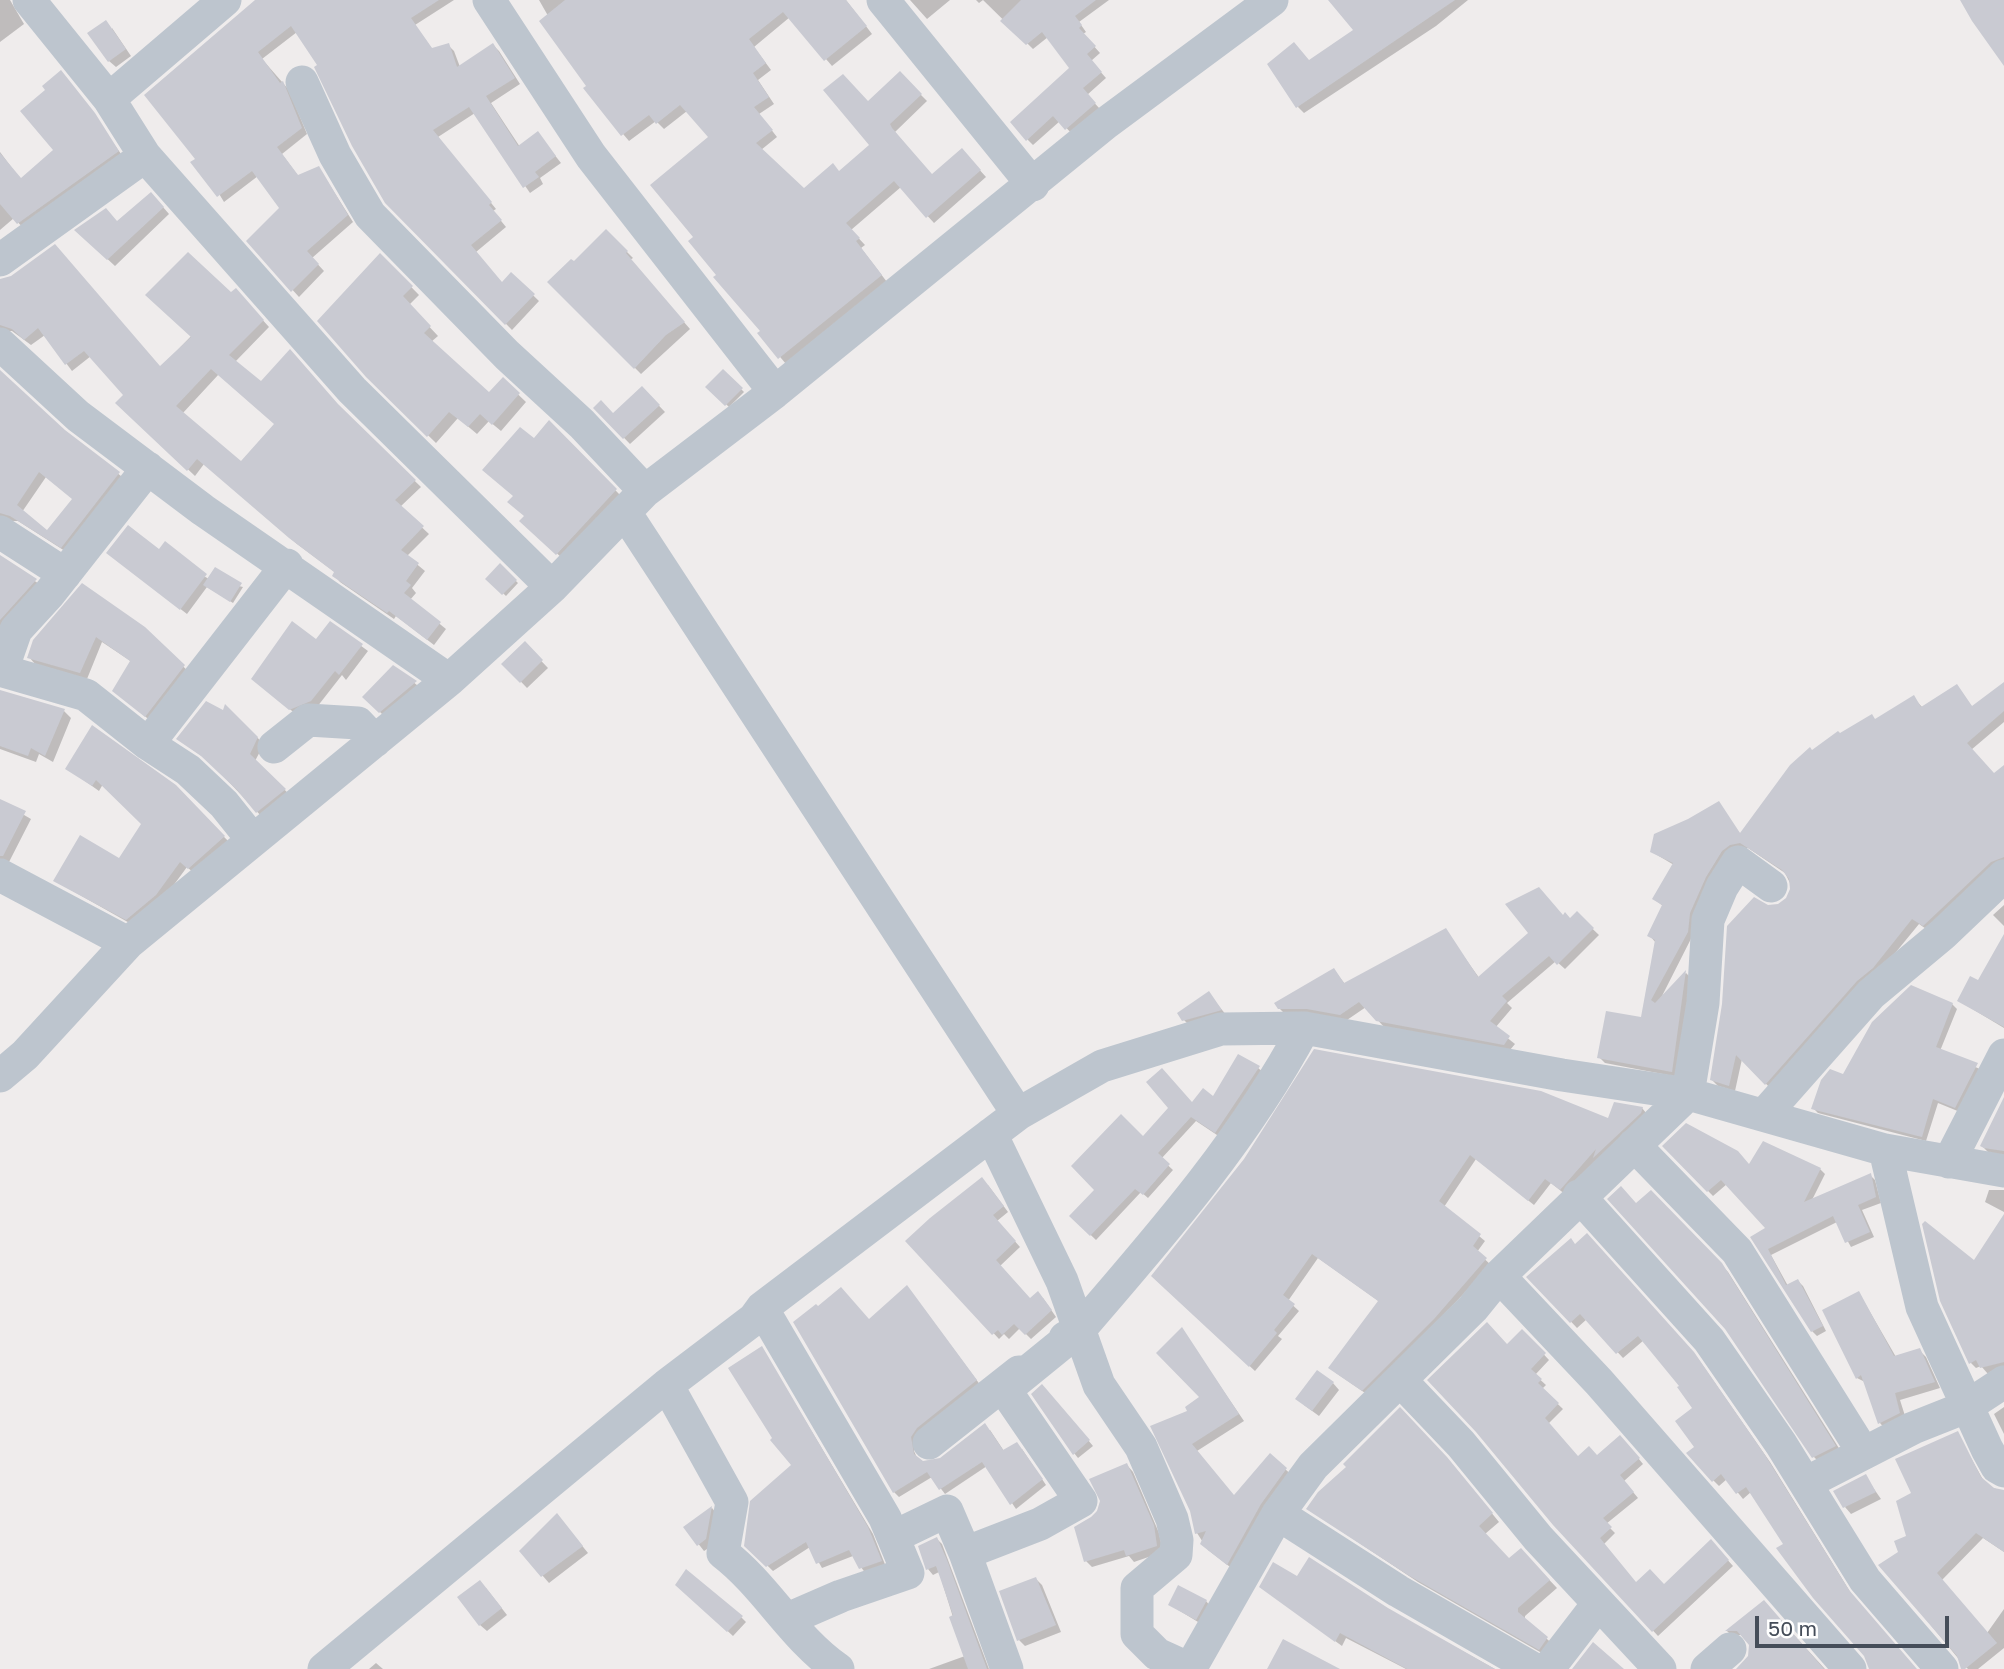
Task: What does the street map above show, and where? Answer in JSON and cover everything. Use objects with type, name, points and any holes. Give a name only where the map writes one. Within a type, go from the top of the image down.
[{"type":"street","points":[[29,0],[108,99],[145,156],[352,390],[552,587]]},
{"type":"street","points":[[108,99],[225,0]]},
{"type":"street","points":[[489,0],[591,156],[775,392]]},
{"type":"street","points":[[883,0],[1033,185]]},
{"type":"street","points":[[0,1076],[25,1055],[128,943],[449,680],[552,587],[635,503],[1033,185],[1106,123],[1272,0]]},
{"type":"street","points":[[302,82],[335,155],[370,215],[507,355],[582,424],[635,503],[1017,1114]]},
{"type":"street","points":[[0,260],[145,156]]},
{"type":"street","points":[[0,344],[78,416],[203,510],[287,565],[449,680]]},
{"type":"street","points":[[148,468],[65,574],[16,630],[1,670],[86,695],[148,744],[188,770],[224,804],[252,839]]},
{"type":"street","points":[[0,532],[65,574]]},
{"type":"street","points":[[148,744],[287,565]]},
{"type":"street","points":[[274,747],[308,720],[358,723],[375,741]]},
{"type":"street","points":[[991,1134],[1062,1282],[1099,1385],[1141,1447],[1177,1540],[1176,1555],[1137,1588],[1137,1634],[1157,1654],[1190,1669],[1278,1514],[1313,1466],[1473,1308],[1499,1276],[1579,1196],[1688,1094],[1703,1003],[1708,920],[1722,887],[1738,862],[1771,887]]},
{"type":"street","points":[[0,875],[128,943]]},
{"type":"street","points":[[1763,1115],[1871,994],[1943,934],[2004,876]]},
{"type":"street","points":[[965,1553],[1040,1524],[1080,1501],[1005,1390],[1080,1329],[1221,1160],[1280,1073],[1304,1028]]},
{"type":"street","points":[[324,1669],[667,1385],[754,1319],[762,1308],[1017,1114],[1102,1066],[1170,1043],[1221,1029],[1304,1028],[1688,1094],[1885,1150],[2004,1171]]},
{"type":"street","points":[[1949,1162],[2004,1055]]},
{"type":"street","points":[[1634,1145],[1737,1251],[1863,1452]]},
{"type":"street","points":[[1885,1150],[1922,1307],[1966,1407],[1997,1467],[2004,1471]]},
{"type":"street","points":[[1579,1196],[1709,1340],[1806,1483],[1866,1580],[1942,1669]]},
{"type":"street","points":[[1499,1276],[1599,1382],[1850,1669]]},
{"type":"street","points":[[762,1308],[885,1518],[908,1573],[841,1596],[788,1619]]},
{"type":"street","points":[[929,1443],[1048,1349],[1080,1329]]},
{"type":"street","points":[[1401,1381],[1461,1444],[1538,1538],[1660,1669]]},
{"type":"street","points":[[1806,1483],[1863,1452],[1966,1407],[2004,1382]]},
{"type":"street","points":[[667,1385],[733,1502],[723,1553],[744,1569],[788,1619],[838,1669]]},
{"type":"street","points":[[893,1537],[947,1511],[1007,1669]]},
{"type":"street","points":[[1278,1514],[1398,1591],[1534,1669]]},
{"type":"street","points":[[1548,1669],[1598,1604]]},
{"type":"building","points":[[255,0],[439,0],[411,18],[432,48],[449,43],[457,67],[493,43],[515,78],[486,96],[518,146],[538,131],[556,156],[535,172],[539,177],[523,188],[469,107],[433,130],[492,202],[489,205],[502,220],[471,245],[502,282],[511,272],[535,294],[505,325],[385,203],[352,146],[314,67],[317,65],[291,26],[258,52],[280,83],[283,81],[302,128],[277,147],[298,175],[319,166],[348,215],[307,251],[319,264],[291,292],[246,241],[279,208],[252,171],[217,197],[190,162],[195,159],[144,95]]},
{"type":"building","points":[[565,0],[846,0],[867,26],[824,61],[783,12],[749,39],[766,63],[753,73],[769,97],[754,107],[773,130],[756,143],[804,188],[833,163],[839,171],[869,145],[823,90],[843,74],[868,101],[900,71],[922,94],[890,124],[892,128],[932,174],[962,148],[981,170],[926,218],[894,181],[846,223],[860,238],[856,241],[882,275],[778,359],[757,333],[760,331],[713,277],[716,275],[688,241],[693,237],[650,185],[708,137],[680,105],[656,124],[649,115],[621,136],[583,88],[586,86],[539,21]]},
{"type":"building","points":[[1021,0],[1096,0],[1075,16],[1082,25],[1079,28],[1096,46],[1087,54],[1102,72],[1083,88],[1096,103],[1065,130],[1053,116],[1026,141],[1010,122],[1069,68],[1042,32],[1026,45],[1000,21]]},
{"type":"building","points":[[1328,0],[1455,0],[1296,108],[1267,64],[1294,42],[1309,60],[1353,30]]},
{"type":"building","points":[[1960,0],[2004,0],[2004,66],[1972,21]]},
{"type":"building","points":[[106,20],[126,49],[108,62],[87,33]]},
{"type":"building","points":[[61,70],[95,113],[119,151],[17,224],[0,204],[0,153],[21,178],[53,150],[20,111],[45,90],[42,86]]},
{"type":"building","points":[[151,192],[164,207],[107,260],[74,230],[106,208],[117,221]]},
{"type":"building","points":[[606,229],[628,251],[626,253],[685,322],[666,335],[634,369],[547,282],[571,259],[574,261]]},
{"type":"building","points":[[55,244],[160,366],[191,337],[145,295],[188,252],[231,292],[236,288],[264,320],[229,355],[261,381],[290,349],[338,404],[416,480],[395,500],[424,526],[401,550],[419,563],[406,581],[411,585],[404,593],[441,622],[427,640],[389,611],[387,613],[332,576],[334,572],[289,538],[197,459],[187,471],[115,403],[123,395],[84,351],[65,365],[38,328],[24,340],[12,329],[0,325],[0,279],[11,276]],"holes":[[[211,369],[274,424],[241,461],[176,406]]]},
{"type":"building","points":[[380,253],[413,286],[403,296],[431,326],[424,333],[489,392],[503,377],[520,393],[492,425],[480,414],[468,427],[449,412],[427,437],[366,377],[317,321]]},
{"type":"building","points":[[723,369],[743,388],[725,406],[705,387]]},
{"type":"building","points":[[0,370],[65,430],[120,472],[61,548],[10,516],[0,513]],"holes":[[[39,472],[72,499],[47,530],[17,505]]]},
{"type":"building","points":[[642,386],[660,405],[623,439],[593,408],[601,400],[613,413]]},
{"type":"building","points":[[549,420],[617,489],[556,555],[519,521],[524,516],[507,502],[513,496],[482,470],[520,427],[534,438]]},
{"type":"building","points":[[128,525],[159,549],[165,541],[207,574],[180,610],[106,553]]},
{"type":"building","points":[[0,555],[37,579],[0,620]]},
{"type":"building","points":[[500,563],[517,580],[502,595],[485,579]]},
{"type":"building","points":[[215,567],[242,583],[230,602],[203,585]]},
{"type":"building","points":[[82,583],[145,627],[185,665],[145,717],[112,691],[130,661],[96,637],[80,673],[27,658],[33,640]]},
{"type":"building","points":[[292,621],[316,639],[330,621],[363,644],[339,675],[335,671],[311,701],[289,710],[251,679]]},
{"type":"building","points":[[525,641],[543,660],[520,683],[501,664]]},
{"type":"building","points":[[393,665],[417,681],[379,713],[362,697]]},
{"type":"building","points":[[2004,682],[2004,711],[1967,743],[1994,773],[2004,765],[2004,857],[1991,862],[1923,926],[1912,919],[1873,968],[1857,981],[1765,1085],[1736,1055],[1729,1086],[1710,1080],[1722,1004],[1727,926],[1754,897],[1768,905],[1778,904],[1786,898],[1790,889],[1789,879],[1782,870],[1740,843],[1730,845],[1722,851],[1706,877],[1690,913],[1688,932],[1651,1000],[1655,1003],[1686,970],[1672,1072],[1597,1058],[1606,1011],[1641,1017],[1655,940],[1647,936],[1662,905],[1652,899],[1673,863],[1650,852],[1654,834],[1719,801],[1740,833],[1790,765],[1810,747],[1812,750],[1838,731],[1840,733],[1872,714],[1875,719],[1914,695],[1921,707],[1957,684],[1972,706]]},
{"type":"building","points":[[0,690],[65,709],[45,756],[31,748],[28,756],[0,746]]},
{"type":"building","points":[[206,701],[223,710],[225,704],[258,737],[250,754],[286,789],[256,813],[237,790],[201,756],[176,739]]},
{"type":"building","points":[[92,725],[176,785],[225,836],[188,869],[180,862],[156,895],[126,920],[53,881],[80,835],[119,858],[141,824],[96,780],[92,786],[65,769]]},
{"type":"building","points":[[0,799],[26,811],[3,856],[0,856]]},
{"type":"building","points":[[1539,887],[1563,915],[1565,912],[1570,918],[1577,911],[1594,928],[1557,965],[1549,956],[1502,996],[1507,1001],[1490,1021],[1510,1036],[1504,1045],[1376,1021],[1359,1002],[1340,1015],[1307,1009],[1278,1009],[1274,1003],[1334,968],[1344,983],[1446,928],[1478,977],[1528,933],[1505,904]]},
{"type":"building","points":[[2004,934],[2004,1027],[1957,1001],[1970,976],[1978,980]]},
{"type":"building","points":[[1911,985],[1953,1003],[1936,1047],[1978,1063],[1955,1108],[1933,1099],[1922,1137],[1811,1109],[1821,1080],[1830,1069],[1843,1074],[1872,1022]]},
{"type":"building","points":[[1209,991],[1222,1010],[1182,1021],[1177,1013]]},
{"type":"building","points":[[1314,1049],[1541,1091],[1608,1118],[1614,1102],[1643,1107],[1641,1113],[1593,1158],[1596,1149],[1560,1190],[1545,1179],[1528,1201],[1470,1155],[1439,1201],[1481,1234],[1473,1246],[1487,1258],[1434,1319],[1362,1391],[1328,1368],[1378,1301],[1312,1254],[1283,1295],[1295,1304],[1274,1330],[1277,1333],[1249,1367],[1151,1276],[1244,1159]]},
{"type":"building","points":[[1238,1054],[1260,1066],[1215,1133],[1191,1117],[1158,1153],[1170,1164],[1143,1195],[1135,1189],[1090,1236],[1069,1216],[1094,1190],[1071,1166],[1121,1114],[1143,1136],[1168,1108],[1146,1082],[1162,1068],[1192,1102],[1203,1088],[1213,1096]]},
{"type":"building","points":[[2004,1097],[2004,1151],[1984,1148],[1980,1146]]},
{"type":"building","points":[[1686,1123],[1738,1151],[1749,1164],[1763,1141],[1821,1168],[1804,1202],[1871,1173],[1876,1197],[1858,1205],[1870,1232],[1845,1243],[1833,1216],[1768,1249],[1786,1285],[1798,1279],[1823,1326],[1811,1332],[1750,1237],[1765,1228],[1721,1180],[1707,1192],[1662,1146]]},
{"type":"building","points":[[982,1177],[1004,1206],[993,1215],[1016,1241],[996,1260],[1030,1298],[1038,1291],[1052,1310],[1025,1335],[1014,1324],[1002,1335],[998,1330],[992,1335],[905,1241]]},
{"type":"building","points":[[1621,1186],[1636,1203],[1651,1190],[1722,1263],[1836,1446],[1812,1458],[1725,1329],[1607,1199]]},
{"type":"building","points":[[2004,1214],[2004,1362],[1980,1368],[1976,1360],[1969,1364],[1940,1301],[1922,1224],[1925,1221],[1974,1260]]},
{"type":"building","points":[[1587,1233],[1694,1352],[1765,1455],[1849,1590],[1917,1669],[1869,1669],[1864,1656],[1813,1598],[1776,1548],[1783,1544],[1746,1487],[1736,1494],[1721,1474],[1712,1482],[1686,1453],[1694,1447],[1675,1421],[1692,1408],[1677,1387],[1679,1386],[1638,1336],[1616,1354],[1580,1314],[1570,1323],[1526,1277],[1571,1238],[1575,1244]]},
{"type":"building","points":[[907,1285],[977,1380],[917,1428],[911,1437],[914,1454],[923,1461],[940,1458],[985,1423],[1003,1450],[1017,1442],[1043,1479],[1010,1505],[982,1462],[939,1490],[927,1472],[893,1493],[793,1322],[841,1287],[869,1319]]},
{"type":"building","points":[[1859,1291],[1894,1356],[1920,1348],[1935,1382],[1895,1393],[1900,1413],[1878,1424],[1861,1375],[1856,1379],[1822,1310]]},
{"type":"building","points":[[1487,1322],[1507,1344],[1522,1329],[1546,1353],[1531,1369],[1542,1379],[1538,1383],[1559,1403],[1545,1418],[1578,1456],[1589,1446],[1597,1455],[1620,1435],[1640,1458],[1620,1475],[1634,1492],[1603,1518],[1612,1527],[1600,1538],[1636,1582],[1650,1569],[1664,1584],[1711,1539],[1729,1560],[1652,1632],[1553,1525],[1476,1432],[1427,1380]]},
{"type":"building","points":[[1182,1327],[1239,1414],[1192,1444],[1234,1495],[1270,1453],[1287,1468],[1261,1504],[1227,1565],[1200,1544],[1206,1531],[1195,1534],[1190,1511],[1150,1426],[1187,1411],[1185,1407],[1199,1397],[1156,1353]]},
{"type":"building","points":[[762,1346],[868,1527],[882,1561],[859,1569],[849,1550],[816,1564],[806,1542],[766,1567],[744,1546],[750,1501],[791,1465],[770,1440],[772,1438],[728,1368]]},
{"type":"building","points":[[1317,1370],[1334,1382],[1312,1411],[1295,1399]]},
{"type":"building","points":[[1042,1384],[1090,1440],[1073,1455],[1031,1394]]},
{"type":"building","points":[[1400,1407],[1447,1457],[1493,1513],[1479,1526],[1509,1558],[1521,1548],[1550,1580],[1518,1608],[1518,1612],[1548,1637],[1539,1650],[1408,1575],[1306,1509],[1318,1492],[1346,1467],[1343,1464]]},
{"type":"building","points":[[1958,1431],[1981,1477],[1994,1488],[2004,1490],[2004,1552],[1976,1533],[1937,1573],[1997,1643],[1965,1669],[1961,1669],[1957,1656],[1878,1565],[1898,1552],[1894,1541],[1906,1536],[1896,1501],[1911,1493],[1895,1459]]},
{"type":"building","points":[[1127,1463],[1154,1525],[1157,1546],[1126,1556],[1124,1550],[1084,1562],[1074,1527],[1097,1511],[1100,1501],[1089,1479]]},
{"type":"building","points":[[1866,1474],[1876,1492],[1843,1508],[1833,1491]]},
{"type":"building","points":[[712,1506],[706,1539],[697,1546],[683,1527]]},
{"type":"building","points":[[557,1513],[583,1546],[541,1577],[519,1551]]},
{"type":"building","points":[[937,1537],[987,1669],[968,1669],[949,1617],[953,1615],[936,1566],[926,1570],[918,1546]]},
{"type":"building","points":[[1309,1557],[1388,1608],[1495,1669],[1407,1669],[1340,1633],[1335,1642],[1259,1587],[1273,1562],[1297,1576]]},
{"type":"building","points":[[686,1569],[743,1616],[727,1632],[675,1585]]},
{"type":"building","points":[[1036,1577],[1056,1625],[1017,1641],[999,1591]]},
{"type":"building","points":[[480,1580],[502,1608],[479,1626],[457,1597]]},
{"type":"building","points":[[1178,1585],[1207,1600],[1196,1620],[1168,1605]]},
{"type":"building","points":[[1764,1600],[1824,1669],[1736,1669],[1748,1656],[1749,1645],[1737,1631],[1725,1631]]},
{"type":"building","points":[[1283,1639],[1340,1669],[1267,1669]]},
{"type":"building","points":[[1593,1642],[1624,1669],[1572,1669]]}]
